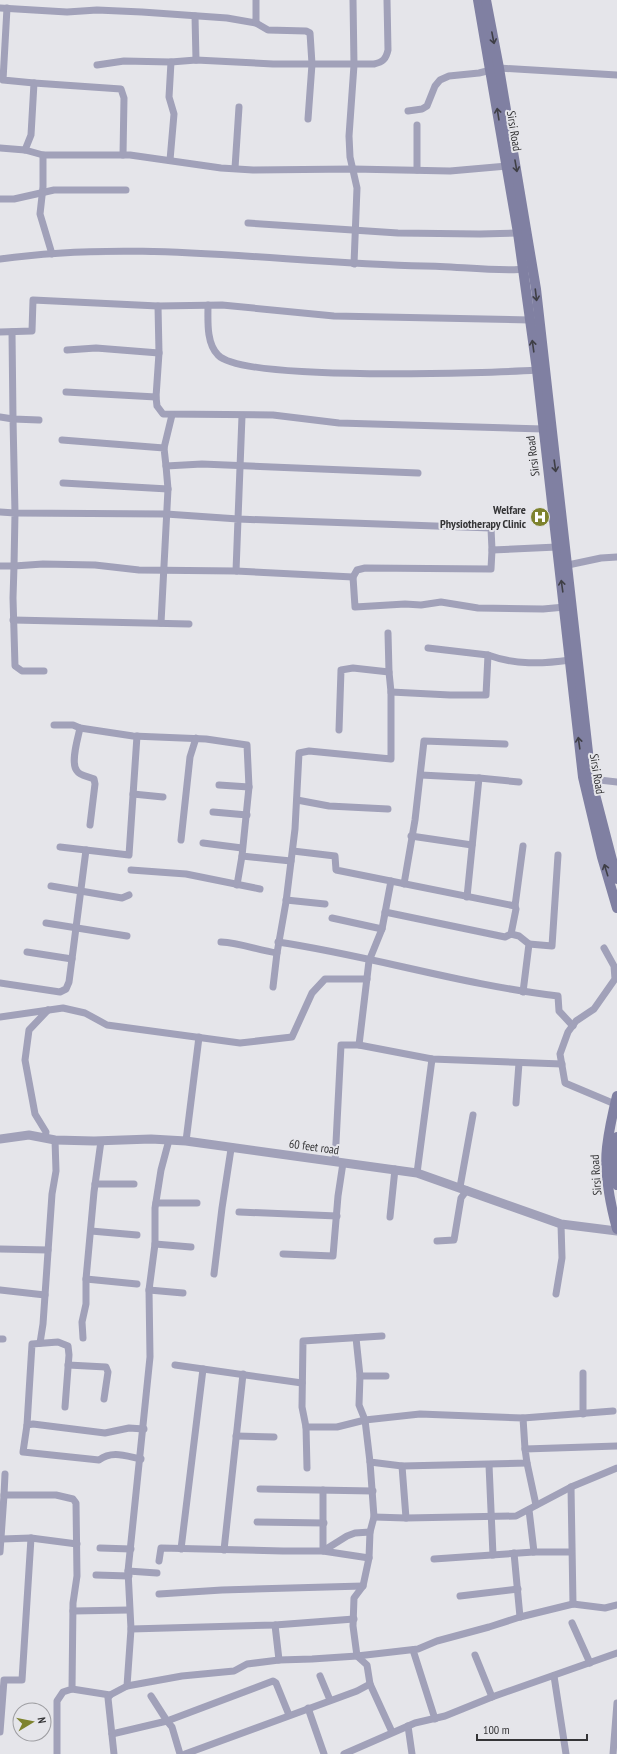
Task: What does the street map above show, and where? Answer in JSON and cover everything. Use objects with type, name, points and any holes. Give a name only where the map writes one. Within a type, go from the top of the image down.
[{"type":"main road","name":"Sirsi Road","points":[[478,0],[495,69],[528,268],[564,550],[568,565],[591,779],[617,879]]},
{"type":"main road","name":"Sirsi Road","points":[[486,0],[507,166],[518,233],[528,268],[530,320],[537,370],[577,726],[587,796],[617,908]]},
{"type":"main road","name":"Sirsi Road","points":[[616,1100],[615,1121],[607,1147],[606,1168],[612,1211],[617,1230]]},
{"type":"main road","name":"Sirsi Road","points":[[617,1138],[614,1147],[614,1172],[617,1185]]},
{"type":"street","points":[[256,0],[256,23]]},
{"type":"street","points":[[353,0],[354,65],[349,136],[357,188],[354,264]]},
{"type":"street","points":[[98,65],[124,61],[171,62],[196,60],[272,64],[374,64],[382,62],[387,57],[387,0]]},
{"type":"street","points":[[123,155],[124,98],[121,89],[2,80],[4,8],[67,12],[97,10],[227,18],[256,23],[268,30],[308,31],[312,36],[312,64],[308,119]]},
{"type":"street","points":[[195,16],[196,60]]},
{"type":"street","points":[[170,160],[174,114],[169,97],[171,62]]},
{"type":"street","points":[[408,111],[422,109],[427,106],[435,86],[440,80],[449,76],[495,69],[617,75]]},
{"type":"street","points":[[25,150],[30,135],[34,83]]},
{"type":"street","points":[[235,168],[239,107]]},
{"type":"street","points":[[417,124],[417,170]]},
{"type":"street","points":[[0,148],[25,150],[43,155],[123,155],[235,168],[450,171],[507,166]]},
{"type":"street","points":[[43,155],[43,194],[40,214],[52,254]]},
{"type":"street","points":[[0,200],[43,194],[54,190],[126,190]]},
{"type":"street","points":[[248,223],[355,230],[473,234],[518,233]]},
{"type":"street","points":[[0,259],[37,254],[105,251],[161,251],[354,264],[528,268]]},
{"type":"street","points":[[0,332],[32,331],[33,300],[158,306],[208,305],[249,307],[334,316],[530,320]]},
{"type":"street","points":[[208,305],[208,329],[217,355],[229,362],[245,366],[310,373],[434,374],[537,370]]},
{"type":"street","points":[[158,306],[159,353],[156,397],[157,406],[160,412],[172,415],[273,415],[339,424],[543,429]]},
{"type":"street","points":[[12,332],[15,513],[15,666],[22,671],[44,671]]},
{"type":"street","points":[[67,350],[96,348],[159,353]]},
{"type":"street","points":[[66,392],[156,397]]},
{"type":"street","points":[[161,623],[168,489],[164,448],[172,415]]},
{"type":"street","points":[[236,571],[238,487],[242,416]]},
{"type":"street","points":[[0,417],[39,420]]},
{"type":"street","points":[[62,440],[164,448]]},
{"type":"street","points":[[166,466],[202,464],[418,472]]},
{"type":"street","points":[[63,483],[168,489]]},
{"type":"street","points":[[0,512],[166,514],[238,519],[491,528],[491,569],[365,568],[357,570],[354,577],[355,607],[405,604],[421,606],[441,602],[478,608],[543,609],[564,607]]},
{"type":"street","points":[[492,550],[557,548]]},
{"type":"street","points":[[568,565],[600,558],[617,557]]},
{"type":"street","points":[[0,566],[43,564],[95,565],[139,570],[236,571],[354,577]]},
{"type":"street","points":[[14,620],[189,624]]},
{"type":"street","points":[[273,986],[278,942],[293,851],[299,754],[309,751],[391,759],[391,692],[388,633]]},
{"type":"street","points":[[428,648],[488,655],[500,660],[527,664],[570,660]]},
{"type":"street","points":[[391,692],[450,696],[486,695],[488,655]]},
{"type":"street","points":[[339,730],[341,670],[353,668],[389,672]]},
{"type":"street","points":[[54,725],[73,725],[80,728],[137,736],[196,738],[247,745],[249,787],[242,856],[237,885]]},
{"type":"street","points":[[80,728],[74,762],[76,771],[94,779],[95,784],[90,825]]},
{"type":"street","points":[[60,847],[129,855],[137,736]]},
{"type":"street","points":[[181,840],[190,757],[196,738]]},
{"type":"street","points":[[404,884],[411,836],[415,820],[424,741],[434,740],[505,744]]},
{"type":"street","points":[[421,775],[519,782]]},
{"type":"street","points":[[467,897],[479,778]]},
{"type":"street","points":[[591,779],[617,782]]},
{"type":"street","points":[[219,785],[249,787]]},
{"type":"street","points":[[133,794],[164,797]]},
{"type":"street","points":[[297,800],[329,806],[388,809]]},
{"type":"street","points":[[212,812],[247,815]]},
{"type":"street","points":[[411,836],[472,845]]},
{"type":"street","points":[[203,843],[242,848]]},
{"type":"street","points":[[511,934],[516,909],[515,906],[523,846]]},
{"type":"street","points":[[0,983],[60,992],[66,989],[72,959],[86,850]]},
{"type":"street","points":[[293,851],[335,856],[336,870],[515,906]]},
{"type":"street","points":[[242,856],[291,861]]},
{"type":"street","points":[[385,912],[504,937],[511,934],[519,936],[529,944],[552,946],[558,856]]},
{"type":"street","points":[[131,870],[186,874],[260,889]]},
{"type":"street","points":[[359,1045],[369,961],[382,929],[391,881]]},
{"type":"street","points":[[51,886],[122,898],[129,895]]},
{"type":"street","points":[[286,900],[325,904]]},
{"type":"street","points":[[332,918],[382,929]]},
{"type":"street","points":[[46,923],[127,936]]},
{"type":"street","points":[[221,942],[234,943],[277,953]]},
{"type":"street","points":[[278,942],[338,952],[369,961],[523,992],[558,996],[560,1011],[573,1026]]},
{"type":"street","points":[[523,992],[529,944]]},
{"type":"street","points":[[604,948],[616,970],[615,979],[594,1009],[580,1018],[568,1032],[560,1054],[565,1083],[616,1100]]},
{"type":"street","points":[[27,952],[72,959]]},
{"type":"street","points":[[0,1017],[9,1018],[63,1008],[85,1013],[107,1025],[240,1043],[292,1037],[312,993],[325,979],[367,979]]},
{"type":"street","points":[[45,1138],[46,1132],[35,1114],[25,1060],[29,1030],[48,1010]]},
{"type":"street","points":[[186,1141],[200,1037]]},
{"type":"street","points":[[284,1254],[333,1256],[338,1196],[341,1045],[359,1045],[432,1058],[562,1064]]},
{"type":"street","points":[[417,1172],[432,1058]]},
{"type":"street","points":[[516,1103],[519,1063]]},
{"type":"street","points":[[437,1241],[454,1240],[464,1188],[473,1115]]},
{"type":"street","name":"60 feet road","points":[[0,1139],[29,1135],[54,1140],[101,1141],[151,1139],[186,1141],[231,1149],[417,1172],[561,1224],[617,1230]]},
{"type":"street","points":[[40,1343],[52,1194],[56,1171],[54,1140]]},
{"type":"street","points":[[127,1686],[131,1629],[129,1610],[129,1574],[150,1358],[149,1290],[155,1244],[156,1203],[161,1170],[169,1140]]},
{"type":"street","points":[[83,1338],[86,1279],[95,1184],[101,1141]]},
{"type":"street","points":[[214,1274],[231,1149]]},
{"type":"street","points":[[390,1217],[395,1169]]},
{"type":"street","points":[[95,1184],[134,1184]]},
{"type":"street","points":[[156,1203],[197,1203]]},
{"type":"street","points":[[239,1212],[337,1216]]},
{"type":"street","points":[[556,1294],[562,1258],[561,1224]]},
{"type":"street","points":[[91,1231],[138,1235]]},
{"type":"street","points":[[155,1244],[191,1247]]},
{"type":"street","points":[[0,1249],[48,1250]]},
{"type":"street","points":[[86,1279],[137,1284]]},
{"type":"street","points":[[0,1290],[45,1295]]},
{"type":"street","points":[[149,1290],[183,1293]]},
{"type":"street","points":[[307,1468],[306,1427],[302,1407],[303,1341],[382,1336]]},
{"type":"street","points":[[356,1338],[360,1376],[359,1405],[365,1420],[373,1492],[374,1517],[370,1532],[369,1558],[363,1586],[354,1598],[353,1626],[357,1656],[367,1665],[370,1684],[392,1732]]},
{"type":"street","points":[[65,1407],[69,1349],[64,1343],[32,1344],[27,1425],[23,1452],[99,1460],[104,1456],[115,1453],[141,1459]]},
{"type":"street","points":[[68,1365],[106,1367],[108,1372],[104,1399]]},
{"type":"street","points":[[175,1365],[302,1382]]},
{"type":"street","points":[[181,1549],[202,1369]]},
{"type":"street","points":[[583,1373],[583,1414]]},
{"type":"street","points":[[224,1550],[243,1374]]},
{"type":"street","points":[[360,1376],[386,1376]]},
{"type":"street","points":[[306,1427],[337,1427],[365,1420],[420,1414],[523,1418],[613,1411]]},
{"type":"street","points":[[523,1418],[527,1463],[536,1505]]},
{"type":"street","points":[[27,1425],[36,1424],[105,1434],[129,1428],[144,1429]]},
{"type":"street","points":[[236,1436],[274,1437]]},
{"type":"street","points":[[525,1449],[617,1446]]},
{"type":"street","points":[[370,1462],[402,1466],[527,1463]]},
{"type":"street","points":[[489,1465],[490,1516],[493,1554]]},
{"type":"street","points":[[402,1466],[406,1518]]},
{"type":"street","points":[[374,1517],[406,1518],[516,1516],[530,1510],[536,1505],[571,1487],[617,1468]]},
{"type":"street","points":[[0,1552],[5,1474]]},
{"type":"street","points":[[571,1487],[573,1604]]},
{"type":"street","points":[[260,1489],[373,1492]]},
{"type":"street","points":[[322,1551],[324,1523],[323,1490]]},
{"type":"street","points":[[4,1494],[56,1495],[73,1499],[76,1503],[77,1576],[72,1611],[72,1689]]},
{"type":"street","points":[[530,1510],[534,1552]]},
{"type":"street","points":[[257,1522],[324,1523]]},
{"type":"street","points":[[322,1551],[347,1536],[355,1533],[370,1532]]},
{"type":"street","points":[[2,1539],[32,1538],[77,1544]]},
{"type":"street","points":[[0,1732],[2,1678],[22,1680],[32,1538]]},
{"type":"street","points":[[100,1548],[131,1549]]},
{"type":"street","points":[[159,1561],[161,1548],[322,1551],[369,1558]]},
{"type":"street","points":[[434,1559],[493,1554],[571,1552]]},
{"type":"street","points":[[514,1553],[520,1617]]},
{"type":"street","points":[[96,1575],[157,1573]]},
{"type":"street","points":[[159,1594],[222,1590],[363,1586]]},
{"type":"street","points":[[460,1596],[518,1589]]},
{"type":"street","points":[[57,1754],[57,1701],[63,1692],[72,1689],[110,1695],[127,1686],[182,1676],[234,1671],[248,1664],[279,1660],[312,1660],[413,1650],[520,1617],[573,1604],[605,1608],[617,1605]]},
{"type":"street","points":[[72,1611],[129,1610]]},
{"type":"street","points":[[131,1629],[275,1625],[354,1619]]},
{"type":"street","points":[[572,1623],[590,1663]]},
{"type":"street","points":[[275,1625],[279,1660]]},
{"type":"street","points":[[413,1650],[435,1719]]},
{"type":"street","points":[[344,1754],[408,1726],[445,1716],[492,1697],[617,1653]]},
{"type":"street","points":[[475,1655],[492,1697]]},
{"type":"street","points":[[320,1676],[330,1700]]},
{"type":"street","points":[[554,1676],[566,1754]]},
{"type":"street","points":[[112,1734],[167,1721],[273,1681],[276,1683],[289,1714]]},
{"type":"street","points":[[185,1754],[289,1714],[357,1691],[370,1684]]},
{"type":"street","points":[[110,1695],[108,1698],[108,1709],[114,1754]]},
{"type":"street","points":[[151,1696],[172,1727],[180,1754]]},
{"type":"street","points":[[613,1754],[617,1703]]},
{"type":"street","points":[[308,1708],[324,1754]]},
{"type":"street","points":[[408,1726],[412,1754]]},
{"type":"place","name":"Welfare Physiotherapy Clinic","points":[[540,517]]}]
